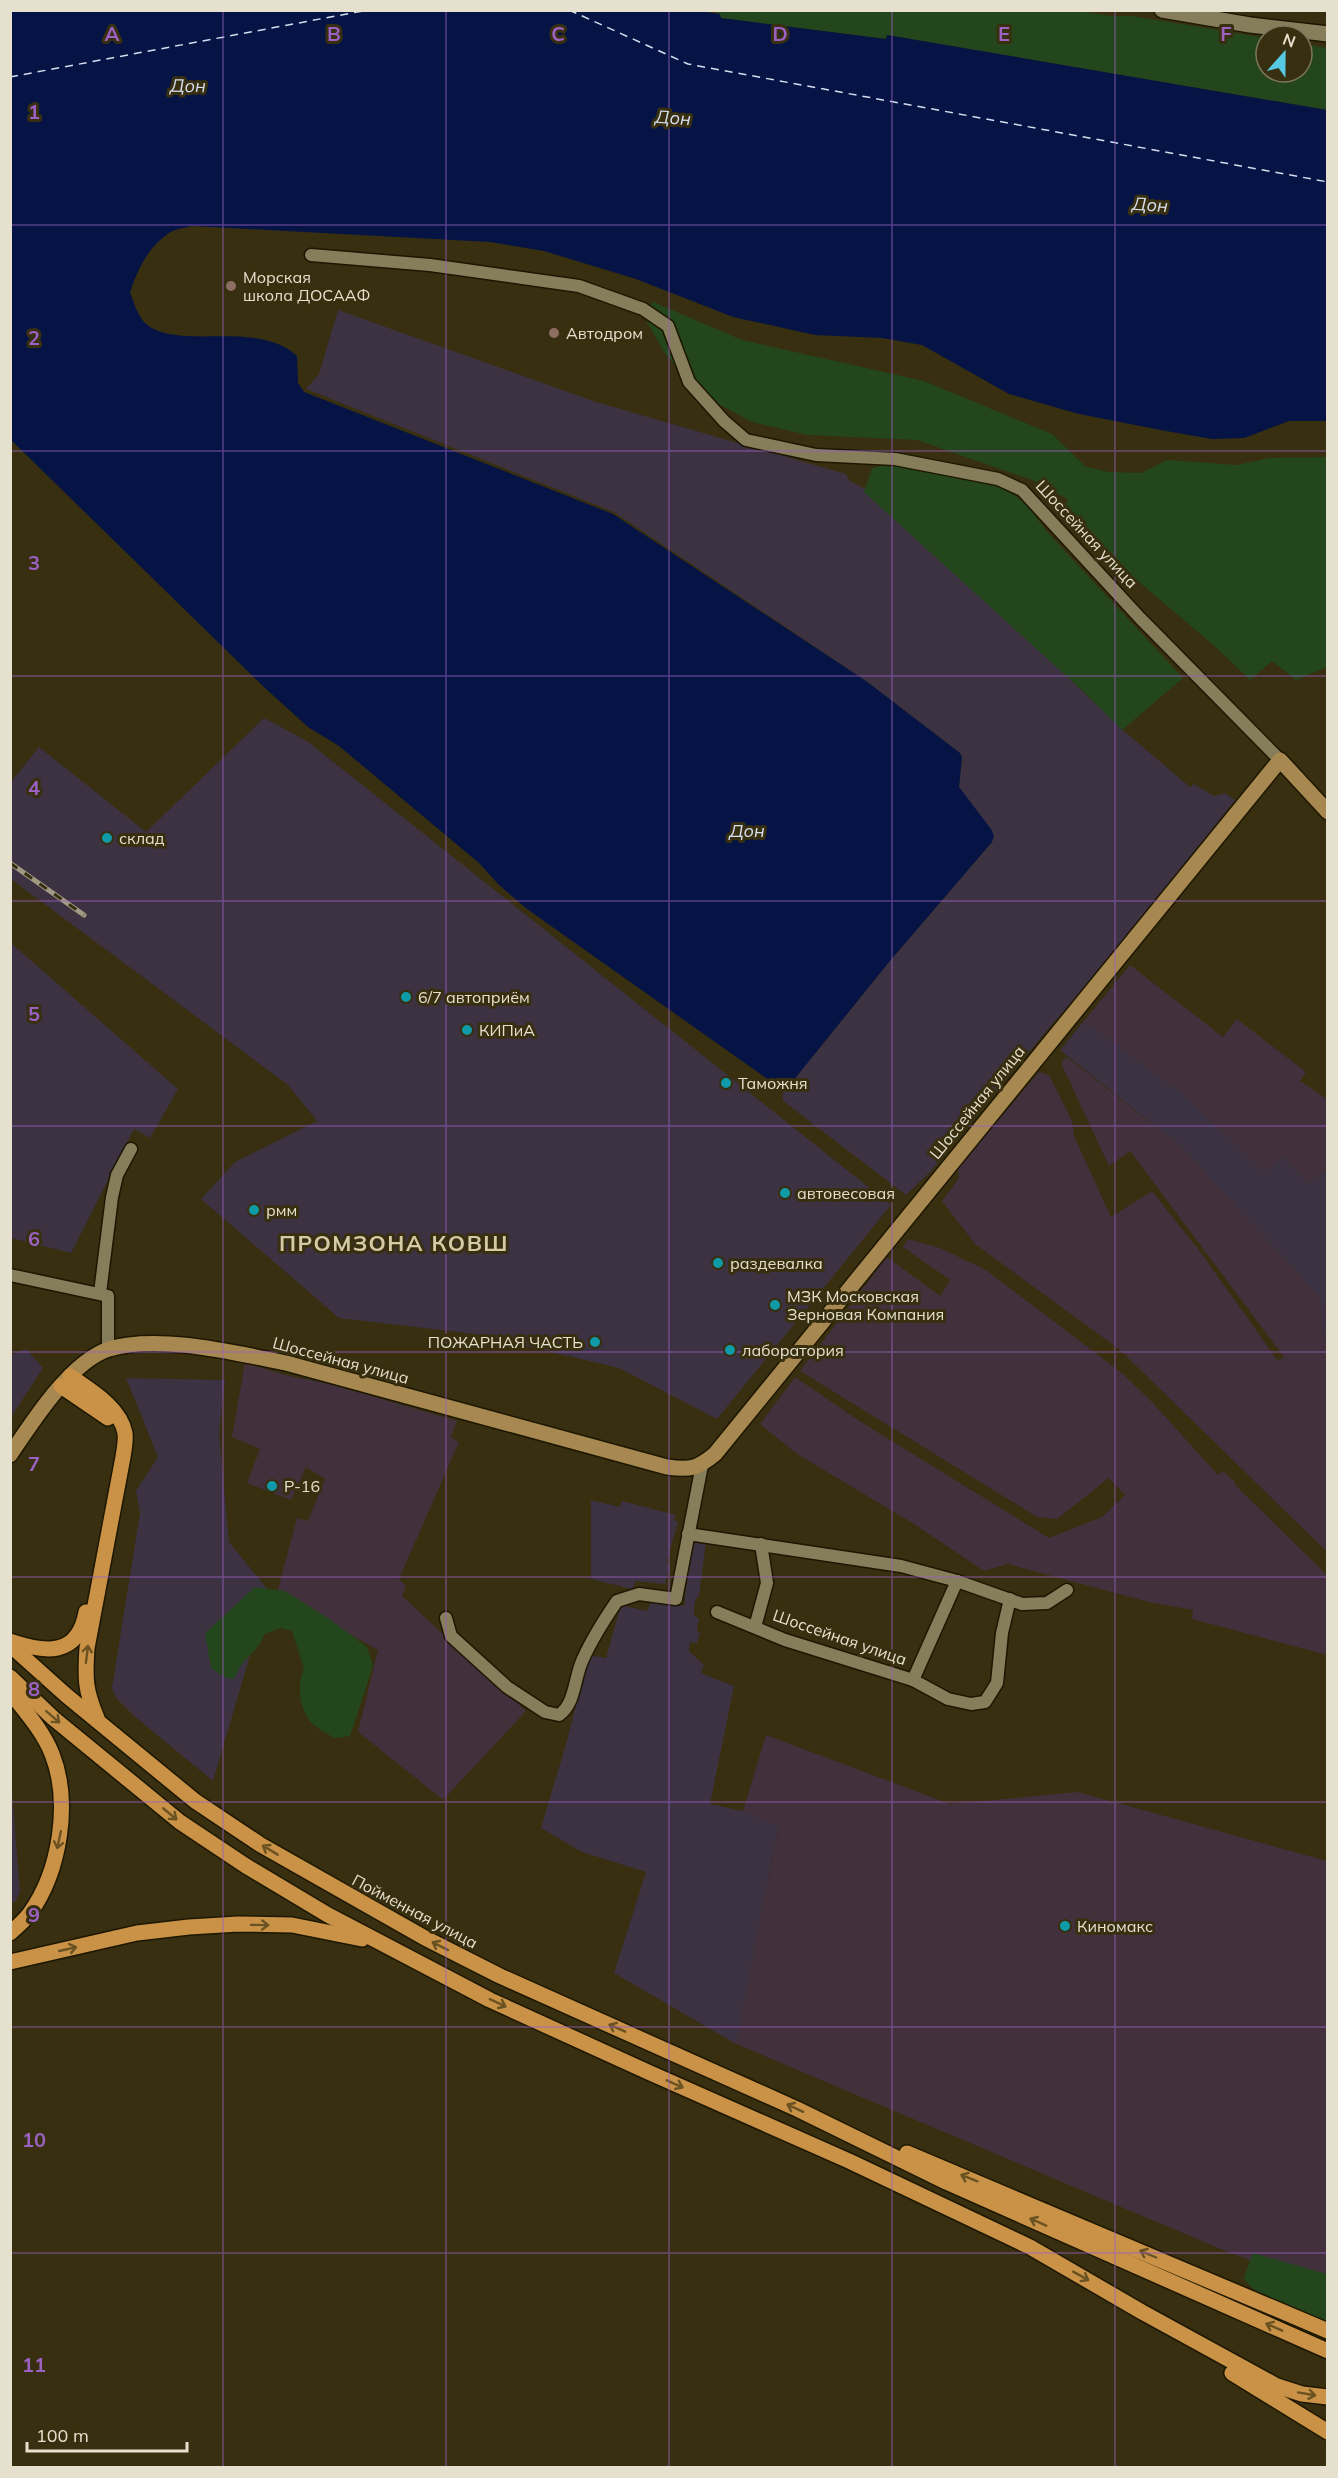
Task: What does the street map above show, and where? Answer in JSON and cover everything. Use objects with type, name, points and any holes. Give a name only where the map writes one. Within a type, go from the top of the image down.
[{"type":"main road","name":"Шоссейная улица","points":[[10,1455],[66,1381],[108,1350],[138,1344],[234,1353],[286,1363],[667,1467],[688,1470],[702,1465],[715,1454],[1280,760],[1328,812]]},
{"type":"main road","points":[[10,1643],[33,1649],[50,1650],[67,1646],[84,1626],[114,1459],[115,1437],[109,1419],[66,1381]]},
{"type":"main road","points":[[66,1381],[98,1396],[115,1413],[125,1434],[123,1457],[87,1648],[85,1673],[87,1695],[99,1721]]},
{"type":"main road","name":"Пойменная улица","points":[[10,1643],[195,1801],[261,1845],[334,1888],[500,1976],[847,2134]]},
{"type":"main road","points":[[10,1677],[53,1718],[180,1822],[246,1866],[328,1915],[501,2004],[658,2077],[849,2161],[1030,2247],[1142,2312],[1277,2385],[1302,2394],[1328,2397]]},
{"type":"main road","points":[[10,1692],[40,1733],[52,1754],[61,1803],[61,1832],[45,1887],[29,1914],[10,1933]]},
{"type":"main road","points":[[10,1962],[138,1933],[238,1924],[292,1925],[358,1937],[428,1965]]},
{"type":"main road","points":[[847,2134],[894,2147],[1325,2329]]},
{"type":"main road","points":[[847,2134],[946,2182],[1328,2351]]},
{"type":"main road","points":[[1142,2312],[1184,2343],[1328,2432]]},
{"type":"street","points":[[1162,10],[1250,18],[1328,34]]},
{"type":"street","name":"Шоссейная улица","points":[[311,255],[430,265],[579,286],[643,309],[668,326],[689,382],[724,421],[746,440],[816,455],[895,459],[998,479],[1022,490],[1140,618],[1280,760]]},
{"type":"street","points":[[108,1350],[104,1294],[112,1197],[117,1175],[131,1149]]},
{"type":"street","points":[[10,1275],[104,1294]]},
{"type":"street","points":[[446,1618],[452,1635],[507,1687],[545,1712],[560,1715],[568,1709],[587,1650],[617,1602],[639,1594],[675,1599],[702,1465]]},
{"type":"street","points":[[688,1534],[901,1566],[1032,1605],[1047,1603],[1067,1590]]},
{"type":"street","name":"Шоссейная улица","points":[[755,1627],[767,1583],[761,1544]]},
{"type":"street","name":"Шоссейная улица","points":[[913,1680],[957,1581]]},
{"type":"street","name":"Шоссейная улица","points":[[717,1612],[785,1640],[913,1680],[948,1699],[971,1704],[985,1702],[997,1683],[1002,1633],[1010,1599]]},
{"type":"shaded area","points":[[338,310],[596,402],[846,474],[850,481],[875,494],[1123,730],[1190,787],[1194,784],[1214,796],[1225,793],[1235,800],[1107,962],[1048,1029],[930,1172],[906,1195],[783,1101],[783,1090],[788,1087],[889,962],[992,842],[959,787],[962,757],[960,753],[866,681],[614,512],[306,389],[319,374]]},
{"type":"shaded area","points":[[264,718],[307,741],[891,1205],[717,1419],[619,1368],[475,1334],[339,1318],[201,1199],[235,1162],[317,1121],[288,1085],[11,879],[11,782],[39,747],[146,832]]},
{"type":"shaded area","points":[[11,943],[178,1089],[150,1138],[134,1129],[71,1253],[11,1238]]},
{"type":"shaded area","points":[[1130,965],[1223,1037],[1237,1019],[1306,1072],[1300,1081],[1327,1099],[1327,1168],[1308,1183],[1265,1172],[1180,1091],[1084,1021]]},
{"type":"shaded area","points":[[1084,1021],[1180,1091],[1265,1172],[1283,1156],[1308,1183],[1327,1168],[1327,1342],[1323,1335],[1319,1297],[1180,1146],[1060,1050]]},
{"type":"shaded area","points":[[1067,1057],[1180,1146],[1319,1297],[1323,1334],[1328,1342],[1327,1552],[1119,1349],[975,1244],[942,1201],[959,1178],[958,1168],[1039,1072],[1049,1075],[1072,1121],[1074,1136],[1111,1217],[1152,1191],[1201,1253],[1278,1361],[1284,1357],[1130,1151],[1109,1166],[1061,1063]]},
{"type":"shaded area","points":[[908,1239],[940,1248],[986,1270],[1123,1374],[1151,1401],[1218,1475],[1223,1471],[1236,1483],[1234,1484],[1327,1575],[1327,1655],[1192,1619],[1193,1610],[1149,1602],[1008,1564],[984,1571],[914,1524],[797,1454],[760,1424],[795,1377],[861,1422],[1049,1538],[1102,1517],[1125,1495],[1109,1478],[1057,1519],[1037,1517],[800,1371],[887,1257],[940,1296],[950,1280],[903,1247]]},
{"type":"shaded area","points":[[26,1349],[43,1368],[11,1417],[11,1355]]},
{"type":"shaded area","points":[[245,1363],[289,1376],[330,1384],[457,1421],[451,1437],[459,1442],[399,1579],[406,1586],[402,1596],[526,1711],[443,1800],[358,1732],[378,1650],[280,1595],[278,1589],[297,1518],[308,1521],[325,1479],[306,1467],[291,1500],[247,1483],[260,1449],[232,1437]]},
{"type":"shaded area","points":[[126,1378],[225,1380],[219,1433],[229,1542],[269,1591],[213,1781],[133,1715],[116,1698],[112,1688],[140,1513],[136,1491],[158,1457]]},
{"type":"shaded area","points":[[591,1500],[620,1507],[622,1501],[676,1515],[674,1520],[678,1522],[667,1561],[670,1567],[665,1584],[636,1581],[632,1589],[591,1579]]},
{"type":"shaded area","points":[[692,1541],[706,1542],[699,1597],[696,1597],[694,1609],[694,1616],[699,1618],[697,1631],[700,1633],[697,1643],[690,1642],[689,1651],[704,1665],[701,1673],[734,1686],[710,1804],[743,1811],[779,1826],[736,2044],[614,1973],[646,1872],[582,1852],[541,1828],[589,1655],[606,1658],[621,1605],[647,1611],[652,1600],[684,1606]]},
{"type":"shaded area","points":[[766,1735],[950,1804],[1078,1792],[1327,1861],[1327,2288],[1223,2250],[736,2044],[779,1827],[743,1811]]},
{"type":"shaded area","points":[[10,1765],[20,1892],[15,1902],[11,1903]]},
{"type":"green space","points":[[716,10],[1072,10],[1111,16],[1132,16],[1254,36],[1254,84],[1314,84],[1314,46],[1327,48],[1327,110],[887,35],[886,39],[720,18]]},
{"type":"green space","points":[[653,302],[742,340],[924,381],[1052,434],[1086,467],[1109,472],[1141,473],[1167,460],[1237,465],[1269,458],[1327,457],[1327,667],[1296,680],[1272,661],[1250,680],[1218,649],[1066,520],[1067,499],[1032,480],[917,440],[807,435],[752,422],[698,393],[664,352],[642,313]]},
{"type":"green space","points":[[892,463],[975,478],[1007,490],[1025,503],[1049,534],[1183,678],[1122,730],[1086,694],[864,492],[872,468]]},
{"type":"green space","points":[[255,1587],[285,1591],[328,1618],[367,1647],[373,1666],[350,1736],[334,1738],[315,1726],[306,1716],[300,1695],[300,1681],[304,1669],[292,1631],[281,1628],[265,1634],[234,1679],[224,1677],[211,1668],[205,1633]]},
{"type":"green space","points":[[1253,2253],[1327,2274],[1327,2321],[1281,2305],[1250,2286],[1244,2278]]},
{"type":"water","name":"Дон","points":[[10,11],[699,11],[720,14],[721,18],[886,39],[887,35],[1327,110],[1327,421],[1289,421],[1244,438],[1212,439],[1079,414],[1009,394],[922,345],[882,338],[815,335],[733,317],[636,279],[544,251],[490,242],[192,226],[169,233],[149,252],[130,293],[144,322],[158,331],[175,335],[261,339],[280,345],[297,356],[298,383],[304,392],[613,514],[866,681],[960,753],[962,757],[959,787],[991,829],[994,836],[992,842],[889,962],[788,1087],[783,1090],[527,909],[499,885],[479,863],[339,746],[308,727],[265,688],[11,440]]},
{"type":"ferry route","points":[[10,77],[368,10]]},
{"type":"ferry route","points":[[569,10],[688,64],[1328,182]]},
{"type":"railway","points":[[10,863],[84,915]]},
{"type":"place","name":"Морская школа ДОСААФ","points":[[231,286]]},
{"type":"place","name":"Автодром","points":[[554,333]]},
{"type":"place","name":"склад","points":[[107,838]]},
{"type":"place","name":"6/7 автоприём","points":[[406,997]]},
{"type":"place","name":"КИПиА","points":[[467,1030]]},
{"type":"place","name":"Таможня","points":[[726,1083]]},
{"type":"place","name":"автовесовая","points":[[785,1193]]},
{"type":"place","name":"рмм","points":[[254,1210]]},
{"type":"place","name":"раздевалка","points":[[718,1263]]},
{"type":"place","name":"МЗК Московская Зерновая Компания","points":[[775,1305]]},
{"type":"place","name":"ПОЖАРНАЯ ЧАСТЬ","points":[[595,1342]]},
{"type":"place","name":"лаборатория","points":[[730,1350]]},
{"type":"place","name":"Р-16","points":[[272,1486]]},
{"type":"place","name":"Киномакс","points":[[1065,1926]]},
{"type":"district","name":"ПРОМЗОНА КОВШ","points":[[394,1243]]}]
